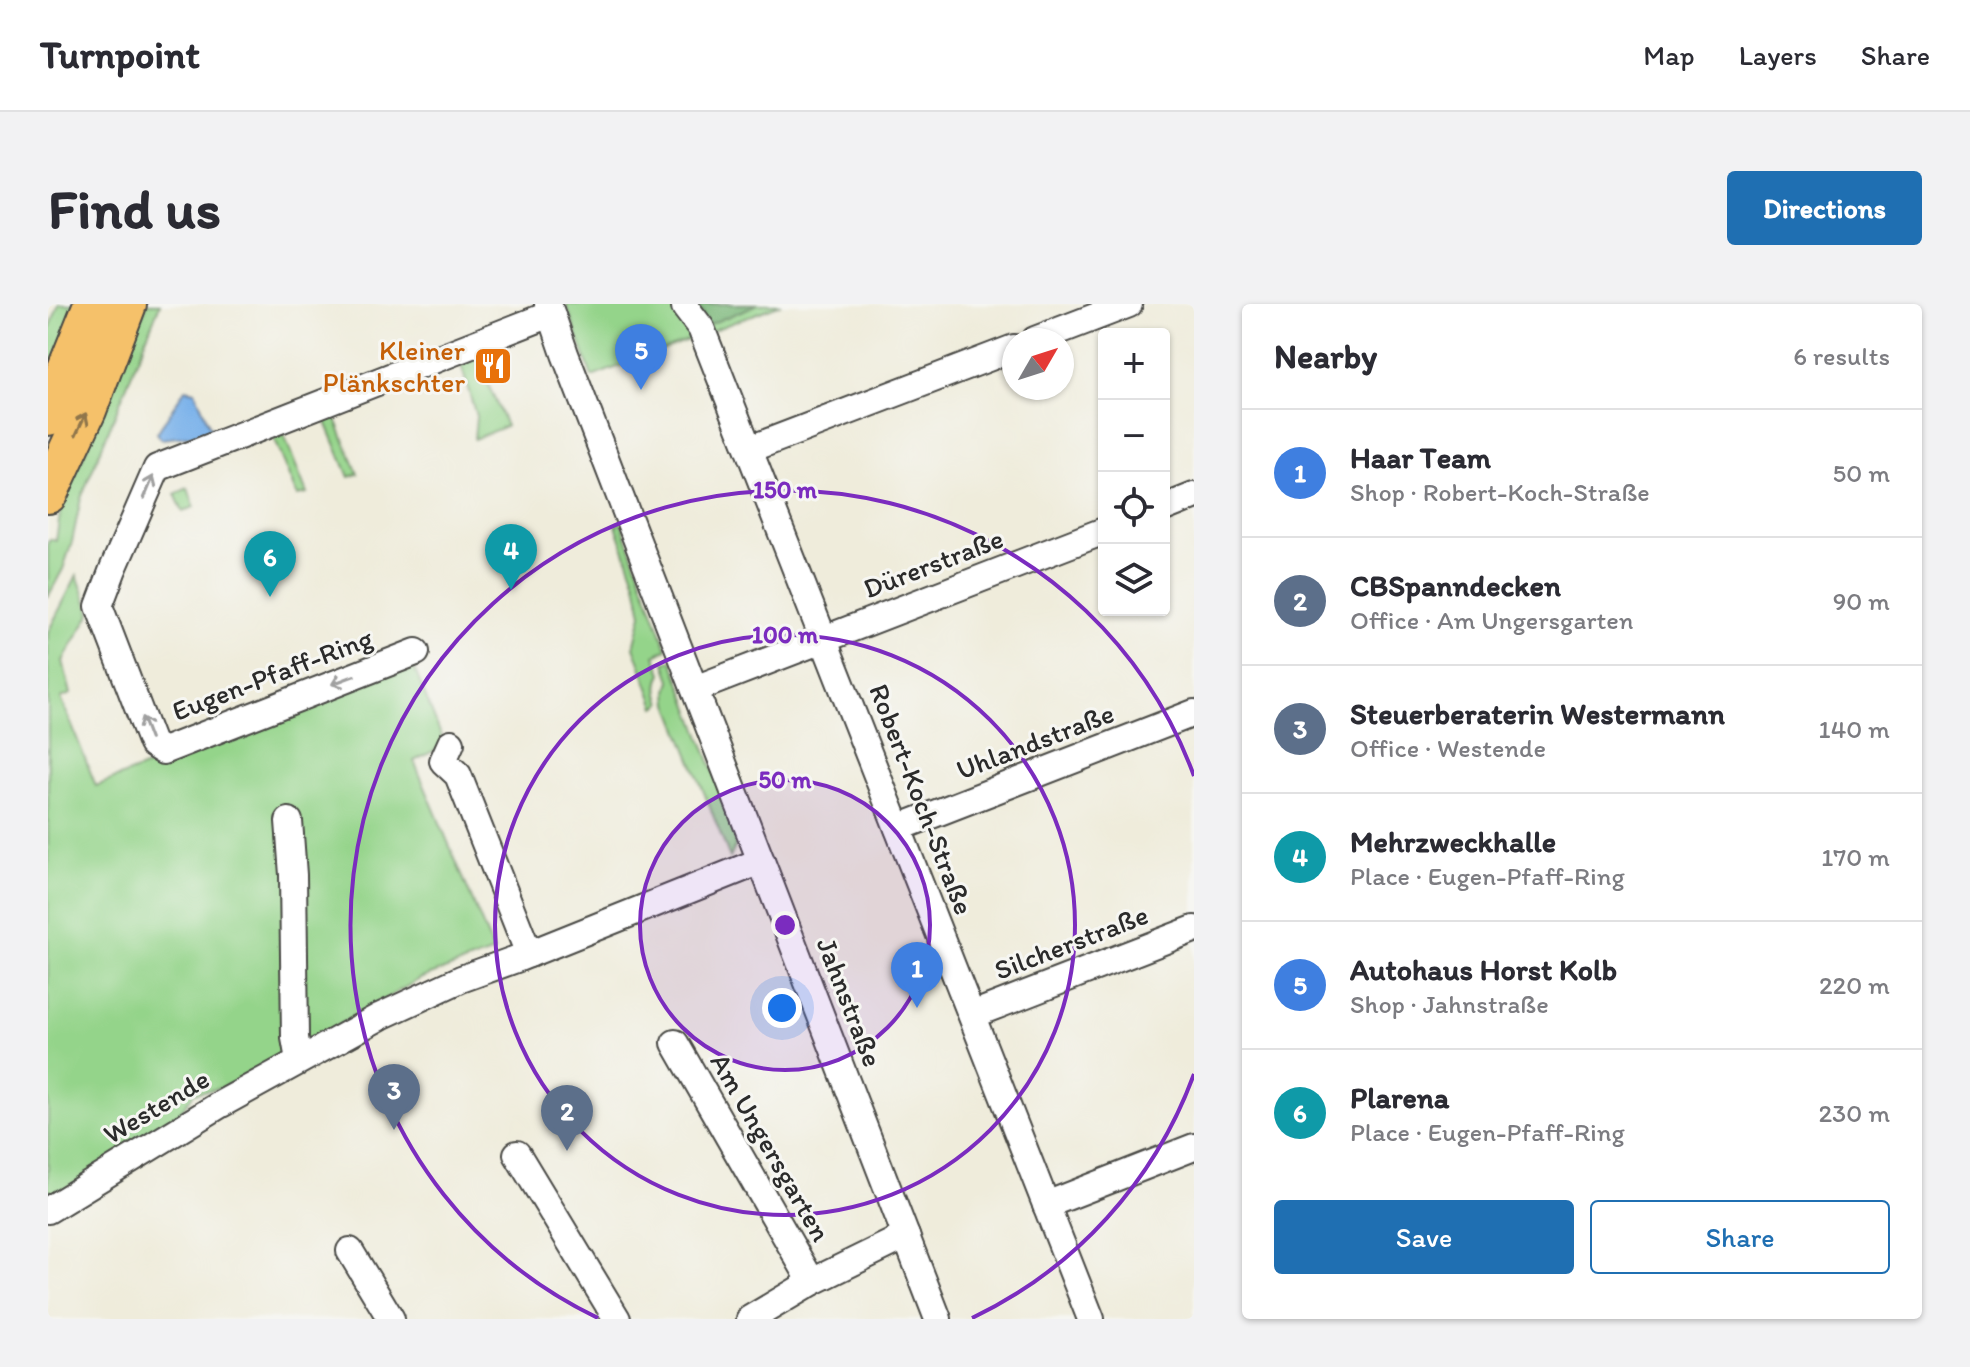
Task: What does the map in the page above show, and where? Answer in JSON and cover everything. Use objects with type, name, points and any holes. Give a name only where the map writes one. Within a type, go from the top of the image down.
[{"type":"highway","points":[[48,416],[93,304]]},
{"type":"highway","points":[[48,494],[87,410],[127,304]]},
{"type":"street","points":[[1066,328],[1129,304]]},
{"type":"street","name":"Robert-Koch-Straße","points":[[685,307],[701,328],[750,449],[1091,1319]]},
{"type":"street","name":"Eugen-Pfaff-Ring","points":[[416,652],[163,751],[152,744],[99,606],[157,468],[549,309]]},
{"type":"street","name":"Jahnstraße","points":[[549,309],[938,1319]]},
{"type":"street","points":[[750,449],[1002,353]]},
{"type":"street","points":[[1170,506],[1194,496]]},
{"type":"street","name":"Dürerstraße","points":[[695,689],[1098,533]]},
{"type":"street","name":"Uhlandstraße","points":[[898,828],[1194,713]]},
{"type":"street","points":[[451,743],[443,761],[458,775],[529,954]]},
{"type":"street","points":[[289,821],[293,875],[295,1038],[299,1060]]},
{"type":"street","name":"Westende","points":[[48,1210],[221,1104],[381,1016],[461,979],[761,861]]},
{"type":"street","name":"Silcherstraße","points":[[972,1015],[1194,929]]},
{"type":"street","name":"Am Ungersgarten","points":[[675,1043],[812,1282]]},
{"type":"street","points":[[1046,1205],[1194,1147]]},
{"type":"street","points":[[517,1154],[617,1319]]},
{"type":"street","name":"Am Ungersgarten","points":[[750,1319],[812,1282],[906,1236]]},
{"type":"street","points":[[350,1251],[391,1319]]},
{"type":"green space","points":[[59,304],[84,304],[48,389],[48,334]]},
{"type":"green space","points":[[147,304],[160,304],[81,498],[63,569],[48,597],[48,543],[50,539],[56,541],[61,507]]},
{"type":"green space","points":[[566,304],[781,304],[592,377]]},
{"type":"green space","points":[[698,304],[758,304],[708,325]]},
{"type":"green space","points":[[475,353],[506,426],[474,439],[476,416],[459,358]]},
{"type":"green space","points":[[333,411],[358,474],[349,477],[323,415]]},
{"type":"green space","points":[[282,430],[307,494],[297,496],[271,433]]},
{"type":"green space","points":[[188,488],[194,507],[183,512],[175,494]]},
{"type":"green space","points":[[621,522],[667,649],[655,655],[662,673],[658,688],[662,703],[656,707],[634,647],[642,614],[636,583],[616,525]]},
{"type":"green space","points":[[77,575],[91,613],[63,661],[71,694],[61,698],[96,786],[412,663],[445,745],[414,761],[494,952],[422,978],[246,1077],[221,1088],[194,1093],[173,1122],[48,1200],[48,632]]},
{"type":"green space","points":[[672,660],[737,834],[730,858],[669,704],[671,680],[665,663]]},
{"type":"water","points":[[185,389],[195,391],[212,432],[161,439],[157,433]]},
{"type":"place","name":"Kleiner Plänkschter","points":[[493,366]]},
{"type":"place","name":"Autohaus Horst Kolb","points":[[641,390]]},
{"type":"place","name":"Mehrzweckhalle","points":[[511,590]]},
{"type":"place","name":"Plarena","points":[[270,597]]},
{"type":"place","name":"Haar Team","points":[[917,1008]]},
{"type":"place","name":"Steuerberaterin Westermann","points":[[394,1130]]},
{"type":"place","name":"CBSpanndecken","points":[[567,1151]]}]
